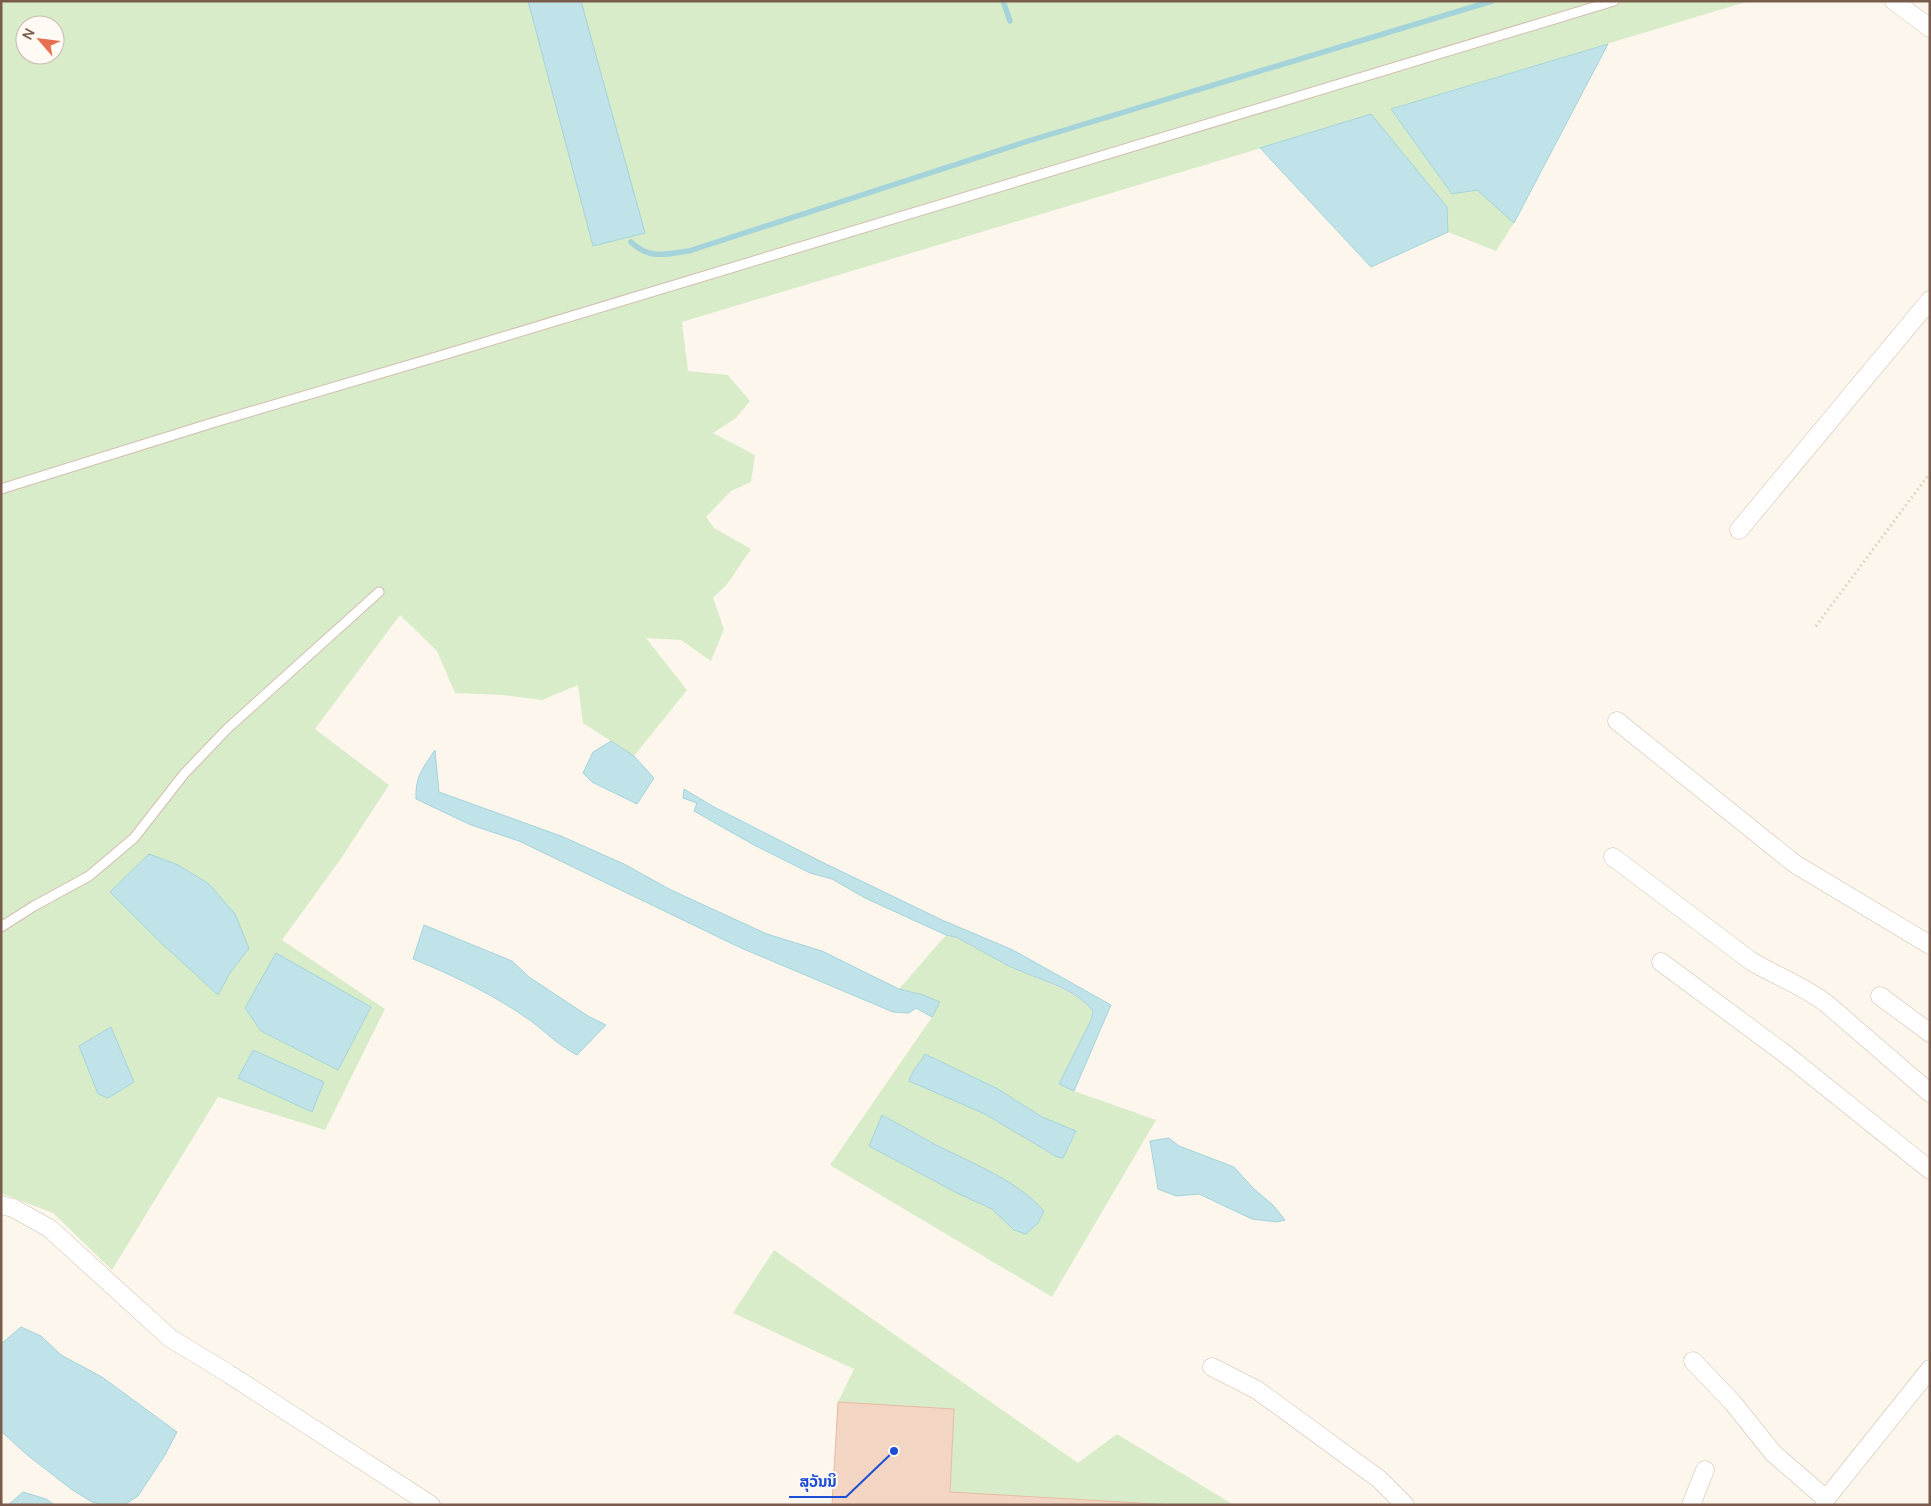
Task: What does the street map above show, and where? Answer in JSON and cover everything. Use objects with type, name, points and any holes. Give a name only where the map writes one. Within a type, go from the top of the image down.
[{"type":"street","points":[[1894,1],[1930,28]]},
{"type":"street","points":[[1739,530],[1930,300]]},
{"type":"street","points":[[1617,721],[1795,864],[1930,945]]},
{"type":"street","points":[[1613,857],[1751,961],[1775,975],[1812,992],[1930,1093]]},
{"type":"street","points":[[1661,962],[1784,1053],[1930,1170]]},
{"type":"street","points":[[1880,996],[1930,1033]]},
{"type":"street","points":[[1,1205],[13,1208],[49,1228],[170,1338],[431,1505]]},
{"type":"street","points":[[1693,1361],[1732,1403],[1773,1453],[1825,1502],[1930,1369]]},
{"type":"street","points":[[1212,1367],[1257,1390],[1379,1479],[1405,1505]]},
{"type":"street","points":[[1691,1505],[1705,1470]]},
{"type":"lane","points":[[1,489],[212,423],[1614,1]]},
{"type":"lane","points":[[1,927],[34,906],[89,876],[134,838],[184,774],[227,729],[379,592]]},
{"type":"path","points":[[1816,626],[1930,473]]},
{"type":"green space","points":[[1,1],[1749,1],[1391,109],[1514,223],[1496,251],[1448,232],[1447,207],[1371,115],[682,322],[688,371],[728,375],[750,401],[736,418],[713,433],[755,455],[751,482],[731,491],[706,517],[714,528],[751,549],[728,583],[713,598],[724,629],[711,661],[681,640],[646,638],[687,690],[634,756],[583,723],[578,685],[542,700],[503,695],[455,693],[437,651],[400,615],[315,729],[389,785],[340,860],[282,940],[385,1009],[325,1130],[218,1097],[112,1270],[53,1213],[1,1193]]},
{"type":"green space","points":[[946,935],[956,937],[1007,965],[1053,984],[1084,1003],[1093,1011],[1091,1020],[1059,1084],[1156,1120],[1052,1297],[830,1165],[932,1017],[939,1003],[923,995],[899,989]]},
{"type":"green space","points":[[774,1250],[1078,1463],[1117,1434],[1234,1505],[1174,1505],[950,1492],[954,1409],[838,1402],[854,1369],[733,1313]]},
{"type":"water","points":[[528,1],[581,1],[645,233],[593,246]]},
{"type":"water","points":[[1608,44],[1514,223],[1477,190],[1452,194],[1391,109]]},
{"type":"water","points":[[1371,114],[1447,207],[1448,232],[1371,267],[1260,148]]},
{"type":"water","points":[[611,741],[634,756],[654,778],[637,804],[592,782],[583,773],[593,752]]},
{"type":"water","points":[[435,750],[439,792],[561,836],[624,864],[671,890],[767,934],[822,951],[899,989],[923,995],[940,1002],[932,1017],[916,1008],[909,1013],[893,1012],[741,948],[519,841],[471,825],[416,799],[418,778]]},
{"type":"water","points":[[684,789],[714,807],[824,863],[942,920],[1013,950],[1111,1005],[1074,1091],[1059,1084],[1091,1020],[1093,1011],[1085,1002],[1064,989],[1007,965],[956,937],[946,935],[865,898],[832,879],[810,873],[754,845],[694,811],[697,803],[683,798]]},
{"type":"water","points":[[149,854],[178,865],[209,884],[235,914],[249,948],[230,973],[218,995],[159,941],[110,892]]},
{"type":"water","points":[[424,925],[512,961],[529,977],[588,1016],[606,1025],[577,1055],[531,1021],[488,994],[413,959]]},
{"type":"water","points":[[276,953],[371,1007],[338,1070],[261,1031],[245,1008]]},
{"type":"water","points":[[111,1027],[134,1082],[108,1098],[98,1094],[79,1046]]},
{"type":"water","points":[[253,1050],[324,1082],[312,1112],[238,1078]]},
{"type":"water","points":[[925,1054],[998,1089],[1042,1117],[1076,1131],[1063,1158],[1057,1157],[985,1114],[909,1081]]},
{"type":"water","points":[[882,1115],[994,1174],[1021,1191],[1044,1211],[1038,1223],[1026,1234],[1014,1230],[992,1209],[957,1193],[869,1146]]},
{"type":"water","points":[[1169,1138],[1179,1146],[1234,1167],[1254,1189],[1273,1205],[1285,1220],[1277,1222],[1252,1219],[1199,1194],[1176,1196],[1158,1189],[1150,1141]]},
{"type":"water","points":[[21,1327],[41,1336],[61,1355],[102,1377],[177,1432],[165,1455],[138,1496],[124,1505],[105,1505],[92,1502],[71,1489],[26,1454],[1,1431],[1,1344]]},
{"type":"water","points":[[23,1492],[46,1499],[55,1505],[8,1505]]},
{"type":"building","points":[[838,1402],[954,1409],[950,1492],[1174,1505],[832,1505]]},
{"type":"waterway","points":[[1003,1],[1010,21]]},
{"type":"waterway","points":[[631,242],[638,248],[651,254],[689,251],[1025,142],[1492,1]]},
{"type":"place","name":"ສຸວັນນິ","points":[[894,1451]]}]
